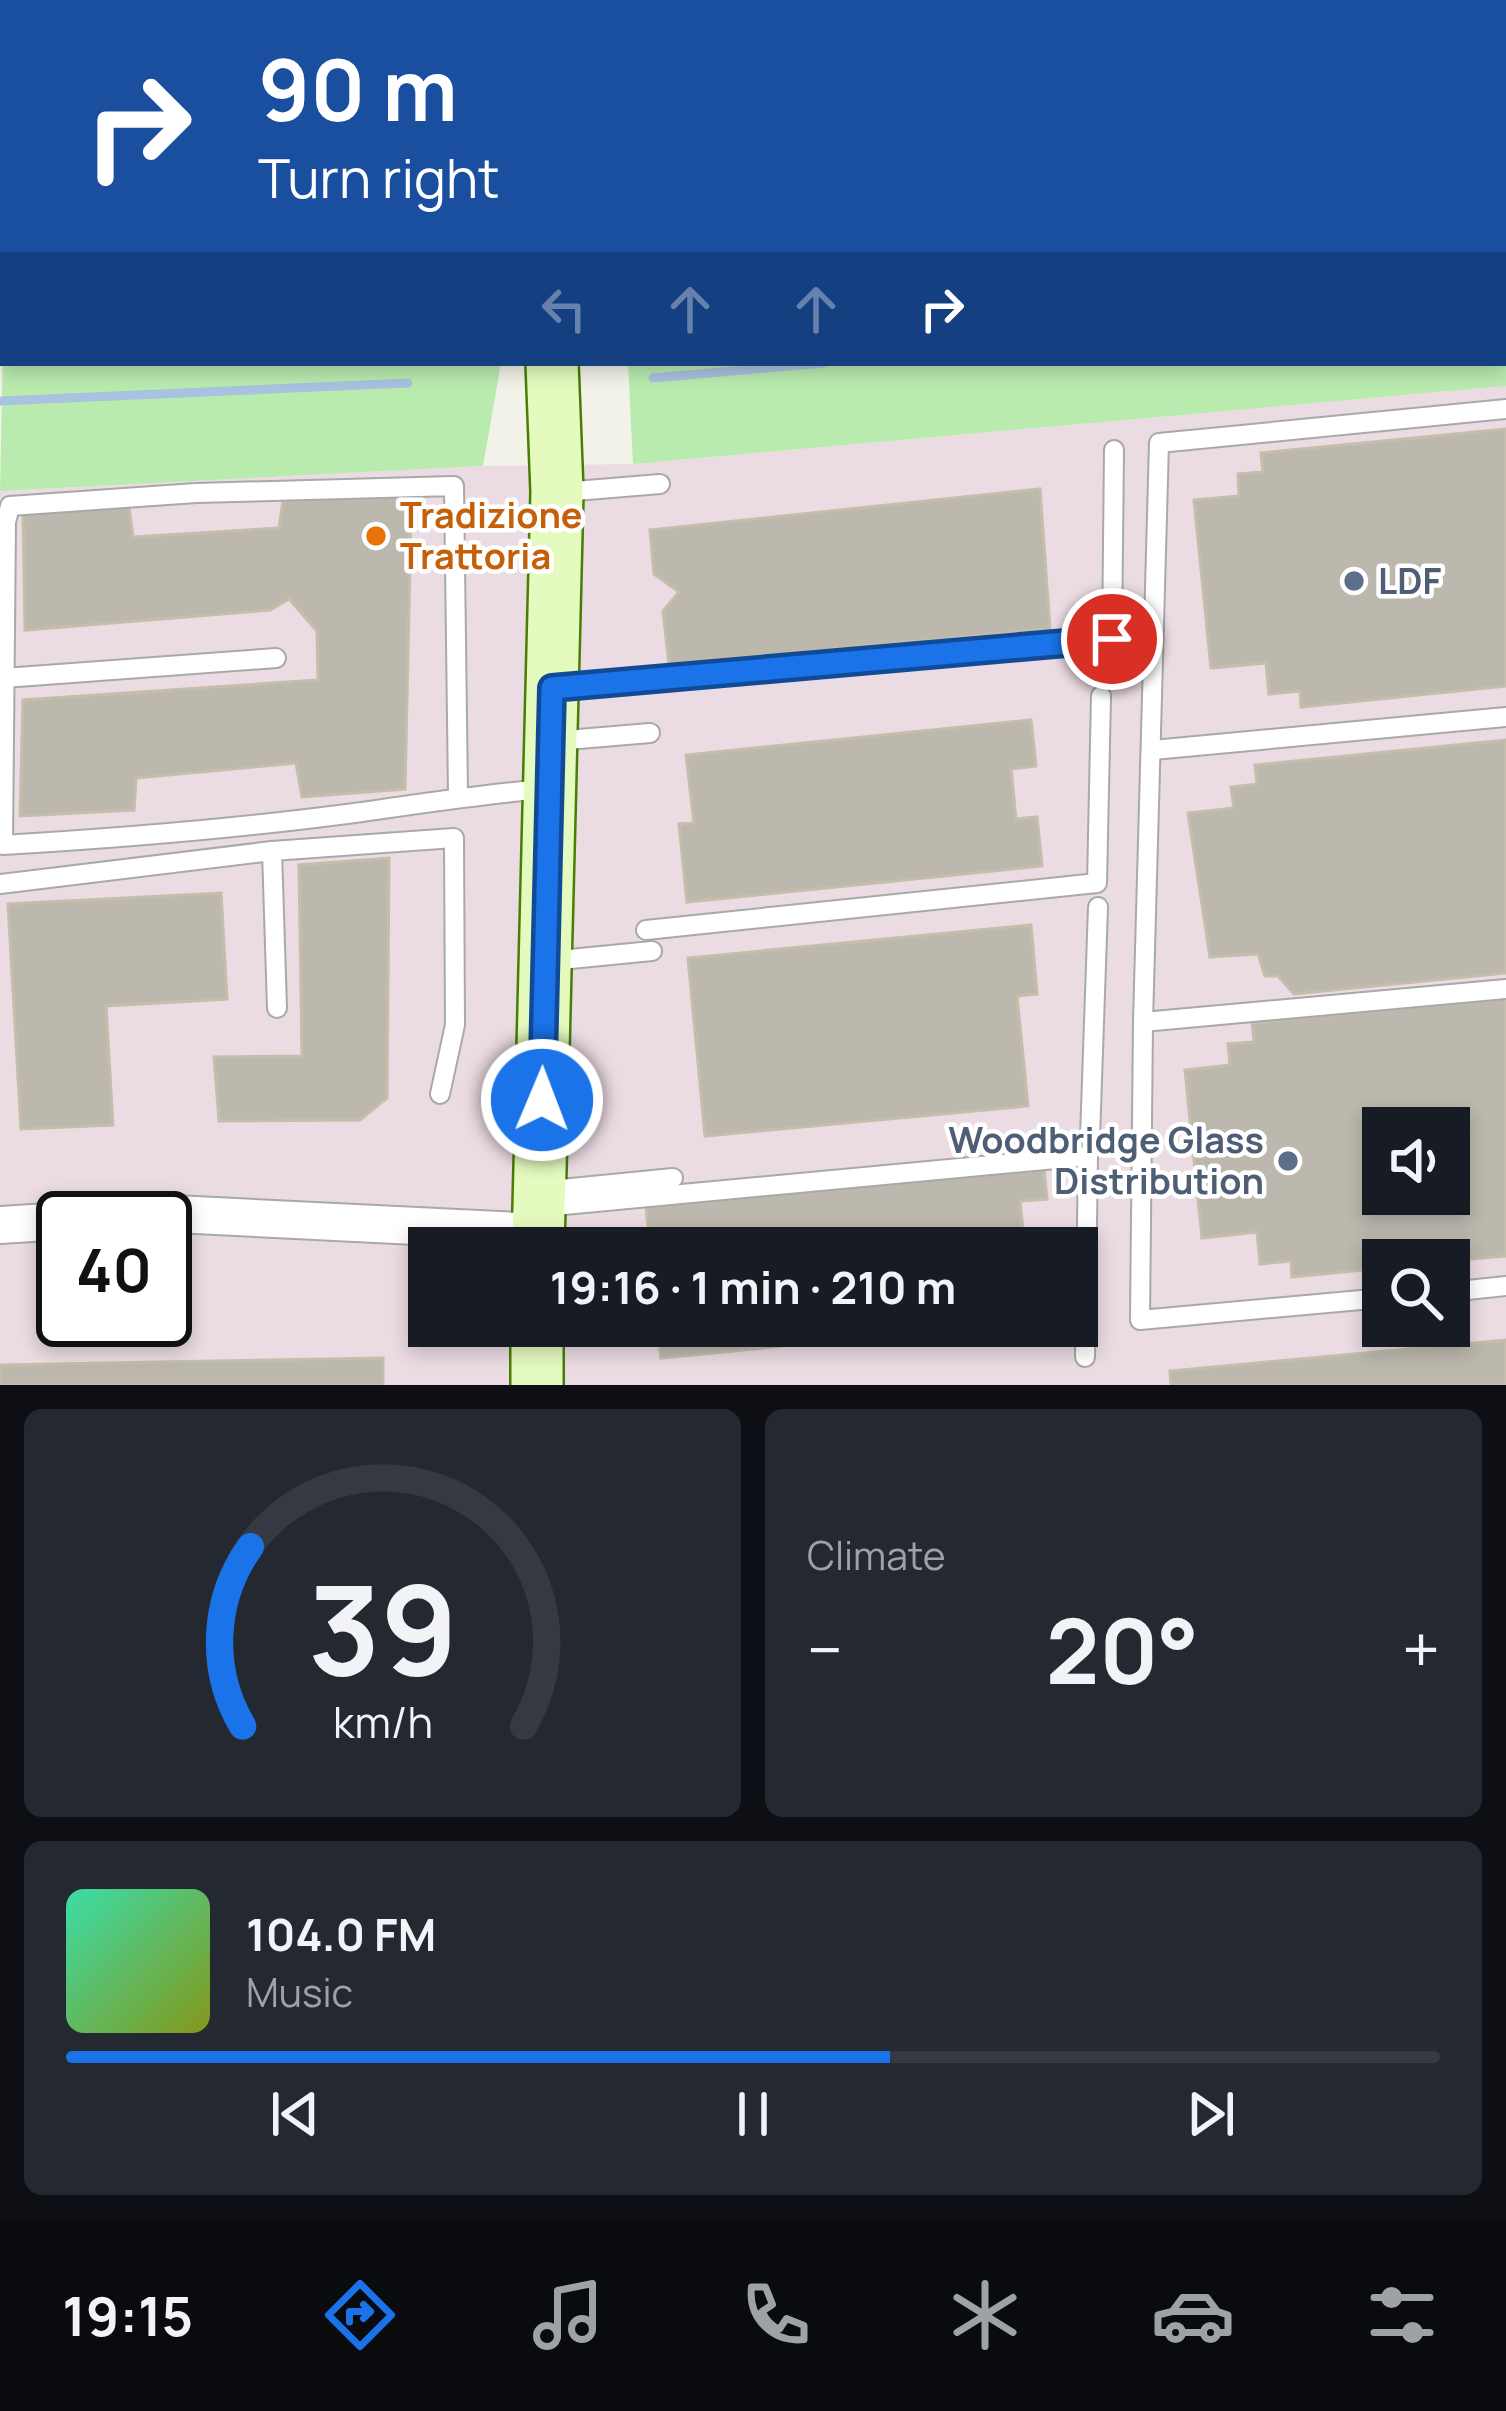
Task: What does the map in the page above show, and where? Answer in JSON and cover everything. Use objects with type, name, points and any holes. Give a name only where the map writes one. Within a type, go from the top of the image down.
[{"type":"street","points":[[192,1214],[538,1220],[556,492],[552,366]]},
{"type":"street","points":[[0,1225],[36,1223]]},
{"type":"street","points":[[537,1347],[537,1385]]},
{"type":"lane","points":[[1362,1300],[1139,1320],[1160,443],[1506,409]]},
{"type":"lane","points":[[552,688],[1112,639],[1114,450]]},
{"type":"lane","points":[[556,492],[660,484]]},
{"type":"lane","points":[[458,796],[454,486],[196,493],[10,506],[3,845],[125,838],[361,812],[458,796],[650,733]]},
{"type":"lane","points":[[4,678],[276,658]]},
{"type":"lane","points":[[646,930],[1097,883],[1101,696]]},
{"type":"lane","points":[[1153,750],[1506,717]]},
{"type":"lane","points":[[0,884],[272,851],[454,838],[455,1025],[440,1094]]},
{"type":"lane","points":[[272,851],[277,1008]]},
{"type":"lane","points":[[1090,1138],[1098,908]]},
{"type":"lane","points":[[545,962],[652,951]]},
{"type":"lane","points":[[1143,1022],[1506,988]]},
{"type":"lane","points":[[538,1220],[1088,1156],[1085,1357]]},
{"type":"lane","points":[[538,1220],[673,1178]]},
{"type":"lane","points":[[1470,1290],[1506,1286]]},
{"type":"shaded area","points":[[1506,386],[1506,1385],[0,1385],[0,491],[483,466],[633,464]]},
{"type":"green space","points":[[3,366],[500,366],[483,466],[0,491]]},
{"type":"green space","points":[[628,366],[1506,366],[1506,386],[633,464]]},
{"type":"building","name":"LDF","points":[[1506,429],[1506,686],[1301,707],[1300,691],[1269,694],[1266,663],[1211,668],[1194,500],[1239,496],[1238,474],[1263,472],[1261,453]]},
{"type":"building","points":[[1040,489],[1050,629],[669,664],[663,611],[679,592],[654,574],[650,530]]},
{"type":"building","points":[[397,496],[411,514],[405,789],[302,797],[296,763],[136,778],[134,810],[20,816],[23,700],[318,680],[317,631],[289,599],[270,610],[25,630],[23,512],[129,507],[133,537],[279,528],[283,501]]},
{"type":"building","points":[[1031,720],[1036,766],[1011,769],[1016,819],[1037,817],[1042,866],[687,902],[679,824],[694,823],[686,755]]},
{"type":"building","points":[[1506,740],[1506,973],[1294,994],[1278,976],[1265,976],[1258,954],[1210,957],[1188,813],[1234,808],[1231,787],[1257,784],[1255,765]]},
{"type":"building","points":[[389,858],[387,1098],[360,1120],[219,1121],[214,1057],[302,1056],[299,865]]},
{"type":"building","points":[[221,893],[227,999],[106,1006],[113,1125],[21,1129],[8,904]]},
{"type":"building","points":[[1031,925],[1037,994],[1017,996],[1028,1106],[705,1136],[688,958]]},
{"type":"building","name":"Woodbridge Glass Distribution","points":[[1506,998],[1506,1256],[1470,1259],[1470,1239],[1362,1239],[1362,1270],[1292,1277],[1291,1261],[1260,1264],[1257,1232],[1202,1238],[1185,1070],[1230,1065],[1228,1044],[1254,1042],[1252,1023]]},
{"type":"building","points":[[1044,1168],[1047,1199],[1020,1201],[1023,1227],[648,1227],[646,1207]]},
{"type":"building","points":[[1506,1340],[1506,1385],[1171,1385],[1170,1371],[1470,1347],[1470,1343]]},
{"type":"building","points":[[660,1347],[773,1347],[661,1358]]},
{"type":"building","points":[[383,1358],[383,1385],[0,1385],[0,1365]]},
{"type":"waterway","points":[[653,378],[790,366]]},
{"type":"waterway","points":[[0,401],[408,383]]},
{"type":"place","name":"Tradizione Trattoria","points":[[376,536]]},
{"type":"place","name":"LDF","points":[[1354,581]]},
{"type":"place","name":"Woodbridge Glass Distribution","points":[[1288,1161]]},
{"type":"route","points":[[542,1100],[552,688],[1112,639]]}]
